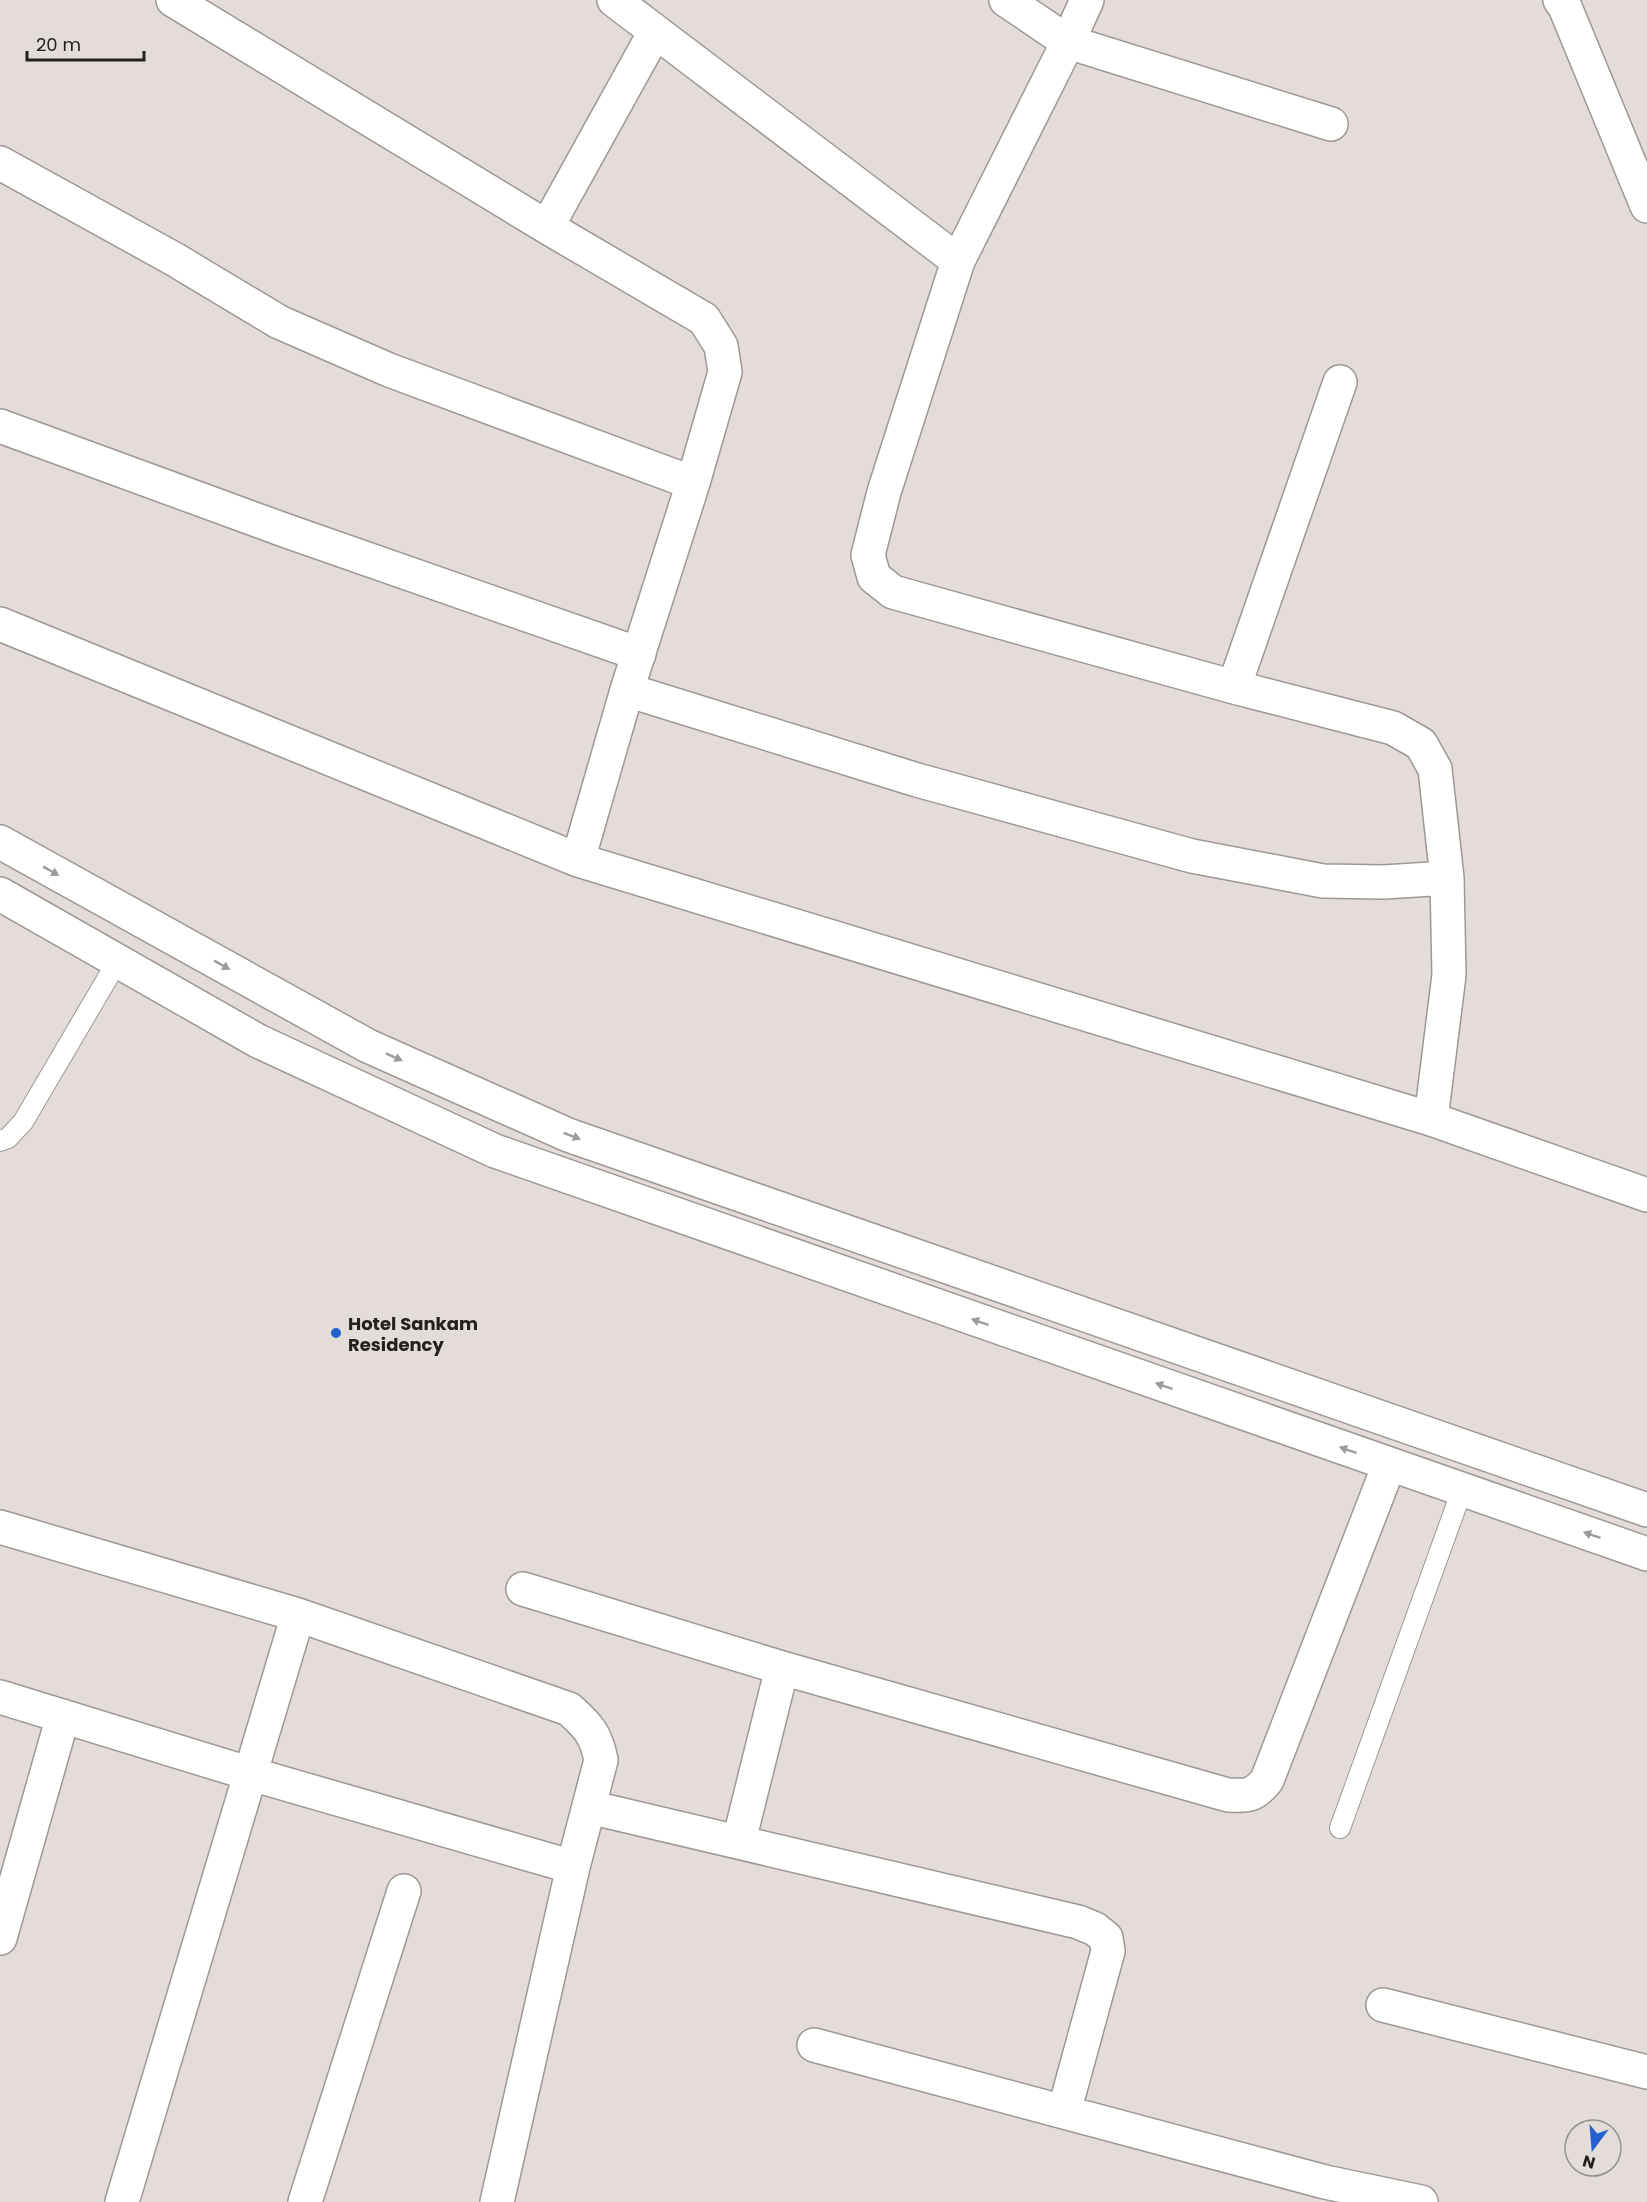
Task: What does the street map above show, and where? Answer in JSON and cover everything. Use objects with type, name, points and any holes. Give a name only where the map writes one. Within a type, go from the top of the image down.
[{"type":"street","points":[[173,0],[547,227],[704,319],[721,346],[725,372],[693,483],[627,690],[578,860]]},
{"type":"street","points":[[614,0],[958,261]]},
{"type":"street","points":[[1006,0],[1068,42],[1331,124]]},
{"type":"street","points":[[1086,0],[1068,42],[958,261],[884,492],[868,555],[874,577],[893,592],[1234,687],[1393,728],[1421,744],[1435,769],[1447,878],[1449,975],[1431,1119]]},
{"type":"street","points":[[1565,2],[1647,206]]},
{"type":"street","points":[[547,227],[655,32]]},
{"type":"street","points":[[0,163],[164,254],[279,322],[389,370],[693,483]]},
{"type":"street","points":[[1234,687],[1340,382]]},
{"type":"street","points":[[0,426],[284,530],[639,654]]},
{"type":"street","points":[[0,624],[578,860],[1431,1119],[1647,1196]]},
{"type":"street","points":[[627,690],[917,780],[1192,856],[1323,881],[1384,882],[1447,878]]},
{"type":"street","points":[[0,842],[368,1046],[568,1134],[1647,1510]]},
{"type":"street","points":[[0,894],[258,1041],[495,1151],[1647,1554]]},
{"type":"street","points":[[523,1589],[782,1668],[1228,1795],[1247,1796],[1258,1790],[1267,1780],[1389,1465]]},
{"type":"street","points":[[0,1527],[298,1615],[568,1709],[587,1725],[598,1743],[601,1760],[573,1867],[497,2202]]},
{"type":"street","points":[[122,2202],[298,1615]]},
{"type":"street","points":[[739,1841],[782,1668]]},
{"type":"street","points":[[0,1697],[251,1774],[573,1867]]},
{"type":"street","points":[[0,1938],[10,1869],[63,1716]]},
{"type":"street","points":[[589,1807],[1078,1922],[1095,1929],[1106,1938],[1108,1951],[1064,2112]]},
{"type":"street","points":[[305,2202],[404,1891]]},
{"type":"street","points":[[1383,2005],[1647,2072]]},
{"type":"street","points":[[814,2045],[1064,2112],[1323,2192],[1421,2202]]},
{"type":"lane","points":[[0,1141],[8,1138],[22,1122],[117,962]]},
{"type":"lane","points":[[1340,1828],[1462,1490]]},
{"type":"place","name":"Hotel Sankam Residency","points":[[336,1333]]}]
